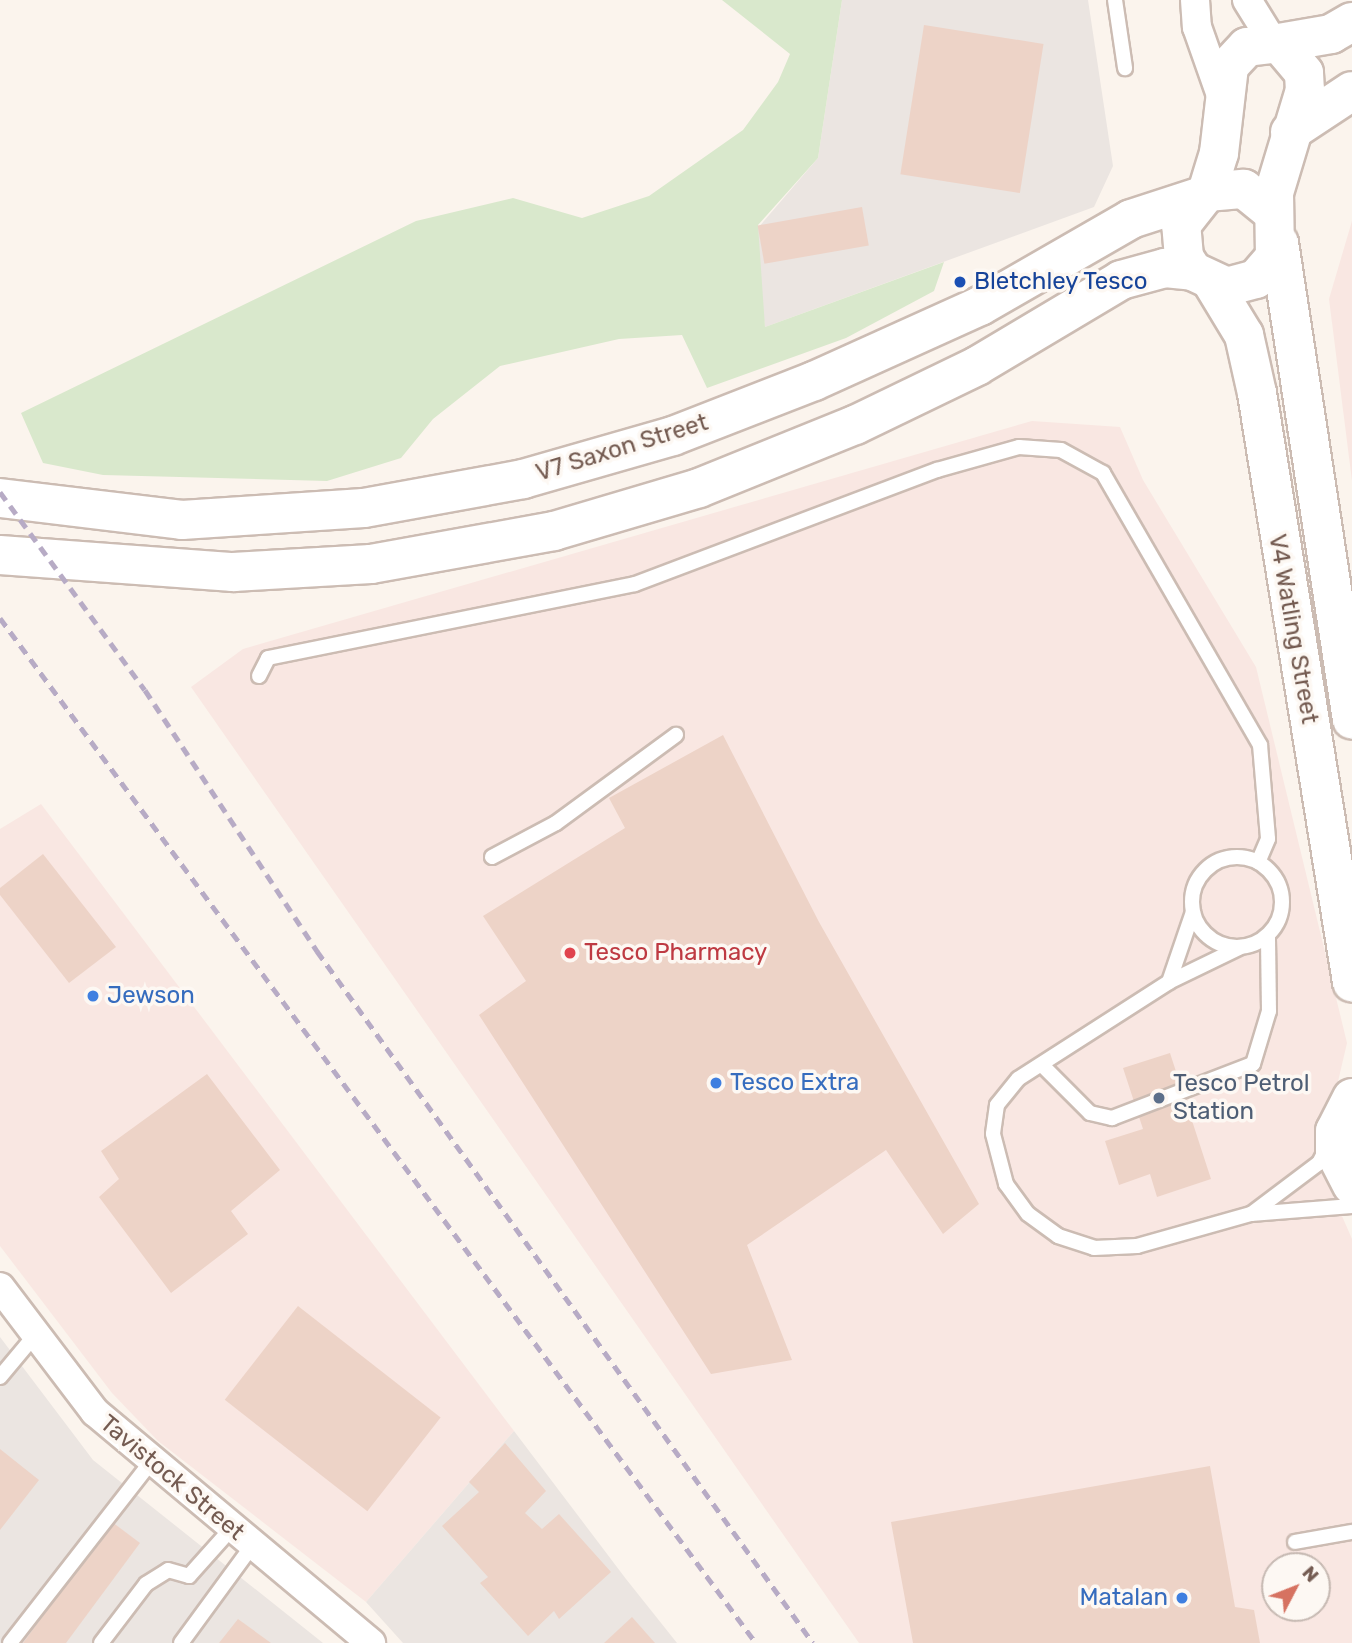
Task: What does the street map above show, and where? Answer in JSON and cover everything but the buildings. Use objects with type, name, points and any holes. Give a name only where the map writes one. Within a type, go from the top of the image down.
[{"type":"main road","points":[[1203,277],[1180,241],[1185,217],[1203,195],[1219,153],[1222,98],[1236,54],[1275,43],[1331,34],[1352,22]]},
{"type":"main road","points":[[0,555],[233,572],[371,564],[554,531],[699,488],[855,425],[976,366],[1121,280],[1165,268],[1203,277],[1256,279],[1276,228],[1290,132],[1301,109],[1304,73],[1275,43]]},
{"type":"main road","points":[[1290,132],[1352,91]]},
{"type":"main road","points":[[1203,195],[1244,189],[1276,228]]},
{"type":"main road","name":"V7 Saxon Street","points":[[0,498],[182,520],[364,508],[523,479],[673,436],[814,381],[979,306],[1131,219],[1203,195]]},
{"type":"main road","name":"V4 Watling Street","points":[[1276,228],[1343,599],[1352,719]]},
{"type":"main road","name":"V4 Watling Street","points":[[1203,277],[1244,335],[1257,393],[1352,982]]},
{"type":"main road","points":[[1344,1114],[1335,1152],[1352,1185]]},
{"type":"street","points":[[1195,0],[1197,27],[1222,98]]},
{"type":"street","points":[[1247,0],[1275,43]]},
{"type":"street","name":"Tavistock Street","points":[[0,1287],[95,1412],[150,1463],[371,1643]]},
{"type":"lane","points":[[1115,0],[1125,68]]},
{"type":"lane","points":[[259,676],[268,657],[635,584],[937,471],[1019,447],[1061,450],[1103,473],[1259,744],[1268,839],[1258,862]]},
{"type":"lane","points":[[492,857],[556,823],[676,736]]},
{"type":"lane","points":[[1169,982],[1193,912],[1194,889],[1205,870],[1230,858],[1258,862],[1282,896],[1278,924],[1268,936],[1169,982],[1042,1065],[997,1105],[993,1134],[1006,1184],[1028,1214],[1058,1236],[1094,1248],[1138,1246],[1251,1214],[1352,1206]]},
{"type":"lane","points":[[1193,912],[1209,938],[1239,948]]},
{"type":"lane","points":[[1042,1065],[1090,1113],[1112,1118],[1253,1064],[1269,1011],[1268,936]]},
{"type":"lane","points":[[1251,1214],[1319,1163],[1344,1114]]},
{"type":"lane","points":[[0,1377],[36,1334]]},
{"type":"lane","points":[[10,1643],[150,1463]]},
{"type":"lane","points":[[1295,1542],[1352,1532]]},
{"type":"lane","points":[[101,1643],[146,1584],[168,1570],[189,1576],[242,1537]]},
{"type":"lane","points":[[181,1643],[242,1537]]},
{"type":"shaded area","points":[[842,0],[1088,0],[1113,166],[1094,207],[765,327],[752,235],[818,158]]},
{"type":"shaded area","points":[[1352,221],[1352,481],[1329,299]]},
{"type":"shaded area","points":[[1032,421],[1120,427],[1143,480],[1256,667],[1347,1043],[1319,1163],[1352,1239],[1352,1643],[859,1643],[191,687],[243,649]]},
{"type":"shaded area","points":[[41,804],[514,1431],[366,1602],[158,1441],[112,1393],[0,1246],[0,829]]},
{"type":"shaded area","points":[[0,1337],[93,1460],[323,1643],[0,1643]]},
{"type":"shaded area","points":[[514,1431],[677,1643],[403,1643],[366,1602]]},
{"type":"green space","points":[[722,0],[842,0],[818,158],[758,225],[765,327],[944,262],[934,291],[846,338],[707,388],[682,335],[619,339],[500,366],[433,419],[401,458],[327,481],[103,475],[43,463],[21,413],[416,221],[513,198],[582,218],[649,196],[743,130],[778,82],[790,54]]},
{"type":"railway","points":[[0,492],[145,690],[317,951],[813,1643]]},
{"type":"railway","points":[[0,618],[756,1643]]},
{"type":"place","name":"Bletchley Tesco","points":[[960,282]]},
{"type":"place","name":"Tesco Pharmacy","points":[[570,953]]},
{"type":"place","name":"Jewson","points":[[93,996]]},
{"type":"place","name":"Tesco Extra","points":[[716,1083]]},
{"type":"place","name":"Tesco Petrol Station","points":[[1159,1098]]},
{"type":"place","name":"Matalan","points":[[1182,1598]]}]
